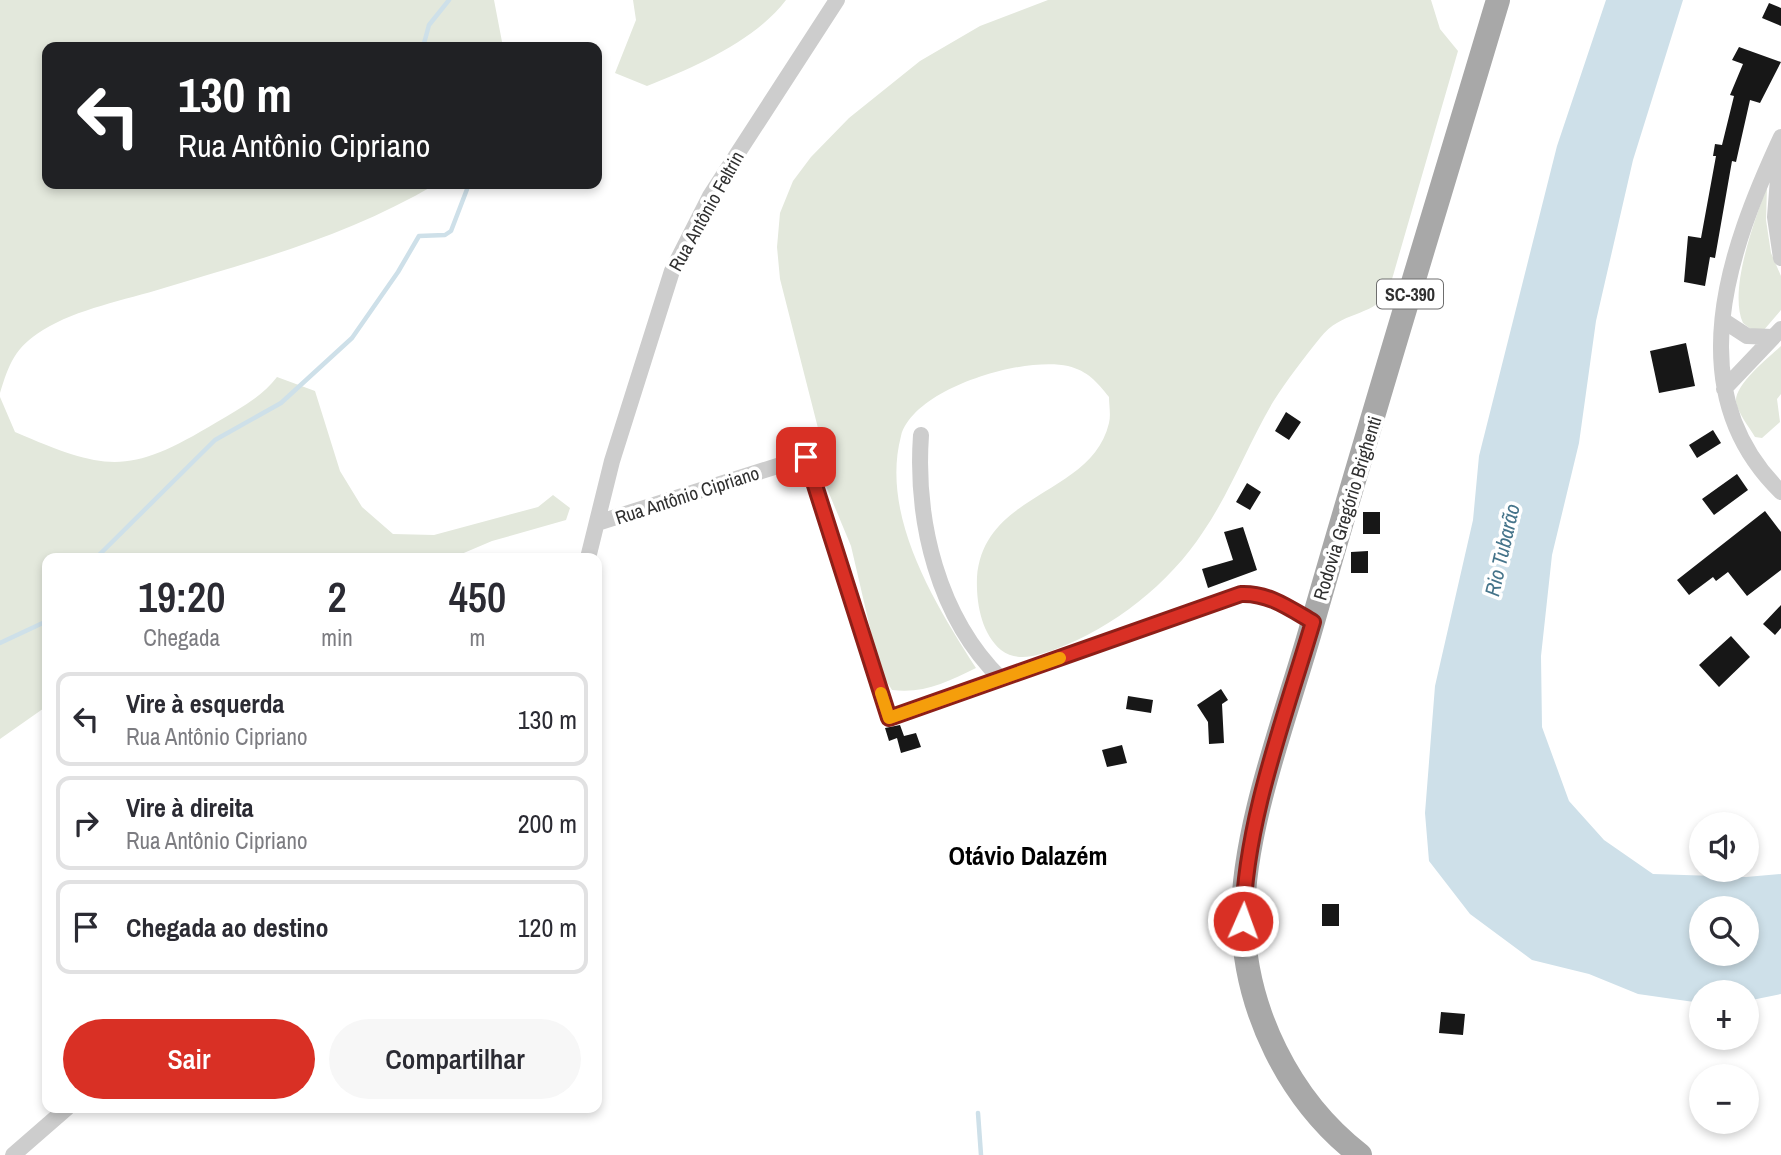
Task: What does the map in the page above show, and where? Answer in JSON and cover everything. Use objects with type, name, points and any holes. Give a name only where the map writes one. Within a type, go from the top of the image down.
[{"type":"main road","name":"Rodovia Gregório Brighenti","points":[[1360,1155],[1332,1130],[1292,1080],[1261,1018],[1245,954],[1244,890],[1250,848],[1313,622],[1498,0]]},
{"type":"street","name":"Rua Antônio Feltrin","points":[[589,553],[611,461],[672,271],[710,196],[837,0]]},
{"type":"street","points":[[1781,137],[1739,235],[1726,294],[1724,321],[1724,388],[1736,429],[1755,461],[1781,492]]},
{"type":"street","points":[[1781,145],[1775,217],[1781,258]]},
{"type":"street","points":[[1724,321],[1747,337],[1777,333]]},
{"type":"street","points":[[1724,388],[1777,333]]},
{"type":"street","points":[[920,435],[920,480],[934,570],[975,651],[1001,679]]},
{"type":"street","name":"Rua Antônio Cipriano","points":[[597,523],[806,457],[889,718],[1241,594],[1272,598],[1313,622]]},
{"type":"street","points":[[13,1155],[61,1113]]},
{"type":"shaded area","points":[[0,0],[494,0],[502,42],[42,42],[42,189],[427,189],[370,218],[303,245],[102,306],[56,323],[33,336],[19,350],[10,365],[0,393]]},
{"type":"shaded area","points":[[633,0],[786,0],[758,28],[741,40],[684,71],[647,86],[615,73],[636,20]]},
{"type":"shaded area","points":[[1048,0],[1431,0],[1440,29],[1458,51],[1388,293],[1373,307],[1337,323],[1320,338],[1273,402],[1222,500],[1190,551],[1157,586],[1119,616],[1056,649],[1021,657],[1008,654],[994,643],[984,626],[978,597],[977,577],[984,549],[998,527],[1017,510],[1082,466],[1099,447],[1109,423],[1110,410],[1109,397],[1096,382],[1087,374],[1068,366],[1049,364],[999,371],[948,390],[926,403],[910,419],[901,436],[897,466],[898,497],[905,528],[929,588],[976,668],[925,688],[892,690],[880,671],[851,546],[816,462],[820,436],[780,279],[777,247],[780,213],[793,181],[811,157],[849,118],[920,61],[980,26]]},
{"type":"shaded area","points":[[1767,187],[1766,220],[1771,253],[1781,276],[1781,310],[1763,331],[1752,330],[1743,323],[1739,309],[1739,292],[1745,255]]},
{"type":"shaded area","points":[[1781,346],[1781,394],[1777,399],[1780,422],[1762,438],[1755,437],[1739,411],[1737,395],[1753,372]]},
{"type":"shaded area","points":[[277,377],[315,391],[340,471],[362,507],[393,534],[434,535],[538,507],[553,495],[570,508],[566,520],[492,541],[464,553],[42,553],[42,710],[0,739],[0,397],[15,432],[73,455],[118,462],[161,452],[233,413],[264,391]]},
{"type":"water","name":"Rio Tubarão","points":[[1606,0],[1683,0],[1633,160],[1596,321],[1579,443],[1552,555],[1541,656],[1542,727],[1569,801],[1604,840],[1653,874],[1689,875],[1689,882],[1759,882],[1759,876],[1781,874],[1781,994],[1759,999],[1759,980],[1689,980],[1689,1001],[1638,994],[1589,974],[1532,960],[1470,914],[1429,861],[1425,813],[1435,686],[1473,520],[1479,456],[1557,146]]},
{"type":"building","points":[[1769,3],[1781,8],[1781,26],[1762,18]]},
{"type":"building","points":[[1739,47],[1781,62],[1760,103],[1750,100],[1736,162],[1732,161],[1715,258],[1710,257],[1705,286],[1684,282],[1688,236],[1701,238],[1716,156],[1713,156],[1715,144],[1722,145],[1734,96],[1730,95],[1743,64],[1732,60]]},
{"type":"building","points":[[1686,343],[1695,386],[1659,393],[1650,351]]},
{"type":"building","points":[[1286,412],[1301,422],[1289,440],[1275,431]]},
{"type":"building","points":[[1713,430],[1721,443],[1697,458],[1689,445]]},
{"type":"building","points":[[1737,474],[1748,490],[1714,515],[1702,499]]},
{"type":"building","points":[[1247,483],[1261,492],[1250,510],[1236,502]]},
{"type":"building","points":[[1765,511],[1781,532],[1781,570],[1747,596],[1728,572],[1716,581],[1713,577],[1689,595],[1677,580]]},
{"type":"building","points":[[1363,512],[1380,512],[1380,534],[1363,534]]},
{"type":"building","points":[[1243,527],[1257,570],[1208,588],[1202,569],[1233,560],[1224,532]]},
{"type":"building","points":[[1368,551],[1368,573],[1351,573],[1351,552]]},
{"type":"building","points":[[1781,605],[1781,628],[1775,635],[1763,624]]},
{"type":"building","points":[[1731,636],[1750,657],[1719,687],[1699,665]]},
{"type":"building","points":[[1221,689],[1228,700],[1222,704],[1224,743],[1209,744],[1208,722],[1197,705]]},
{"type":"building","points":[[1128,696],[1153,700],[1151,713],[1126,709]]},
{"type":"building","points":[[900,725],[904,736],[916,733],[921,747],[901,753],[897,738],[889,741],[885,728]]},
{"type":"building","points":[[1122,745],[1127,763],[1107,767],[1102,750]]},
{"type":"building","points":[[1322,904],[1339,904],[1339,926],[1322,926]]},
{"type":"building","points":[[1441,1012],[1465,1014],[1463,1035],[1439,1033]]},
{"type":"waterway","points":[[424,42],[429,25],[449,0]]},
{"type":"waterway","points":[[101,553],[215,440],[281,403],[352,338],[398,272],[419,236],[445,235],[451,231],[467,189]]},
{"type":"waterway","points":[[0,643],[42,623]]},
{"type":"waterway","points":[[978,1113],[981,1155]]},
{"type":"slow traffic","points":[[881,693],[889,718],[1060,658]]},
{"type":"district","name":"Otávio Dalazém","points":[[1028,855]]},
{"type":"route","points":[[806,457],[889,718],[1241,594],[1272,598],[1313,622],[1254,827],[1244,890],[1243,921]]}]
